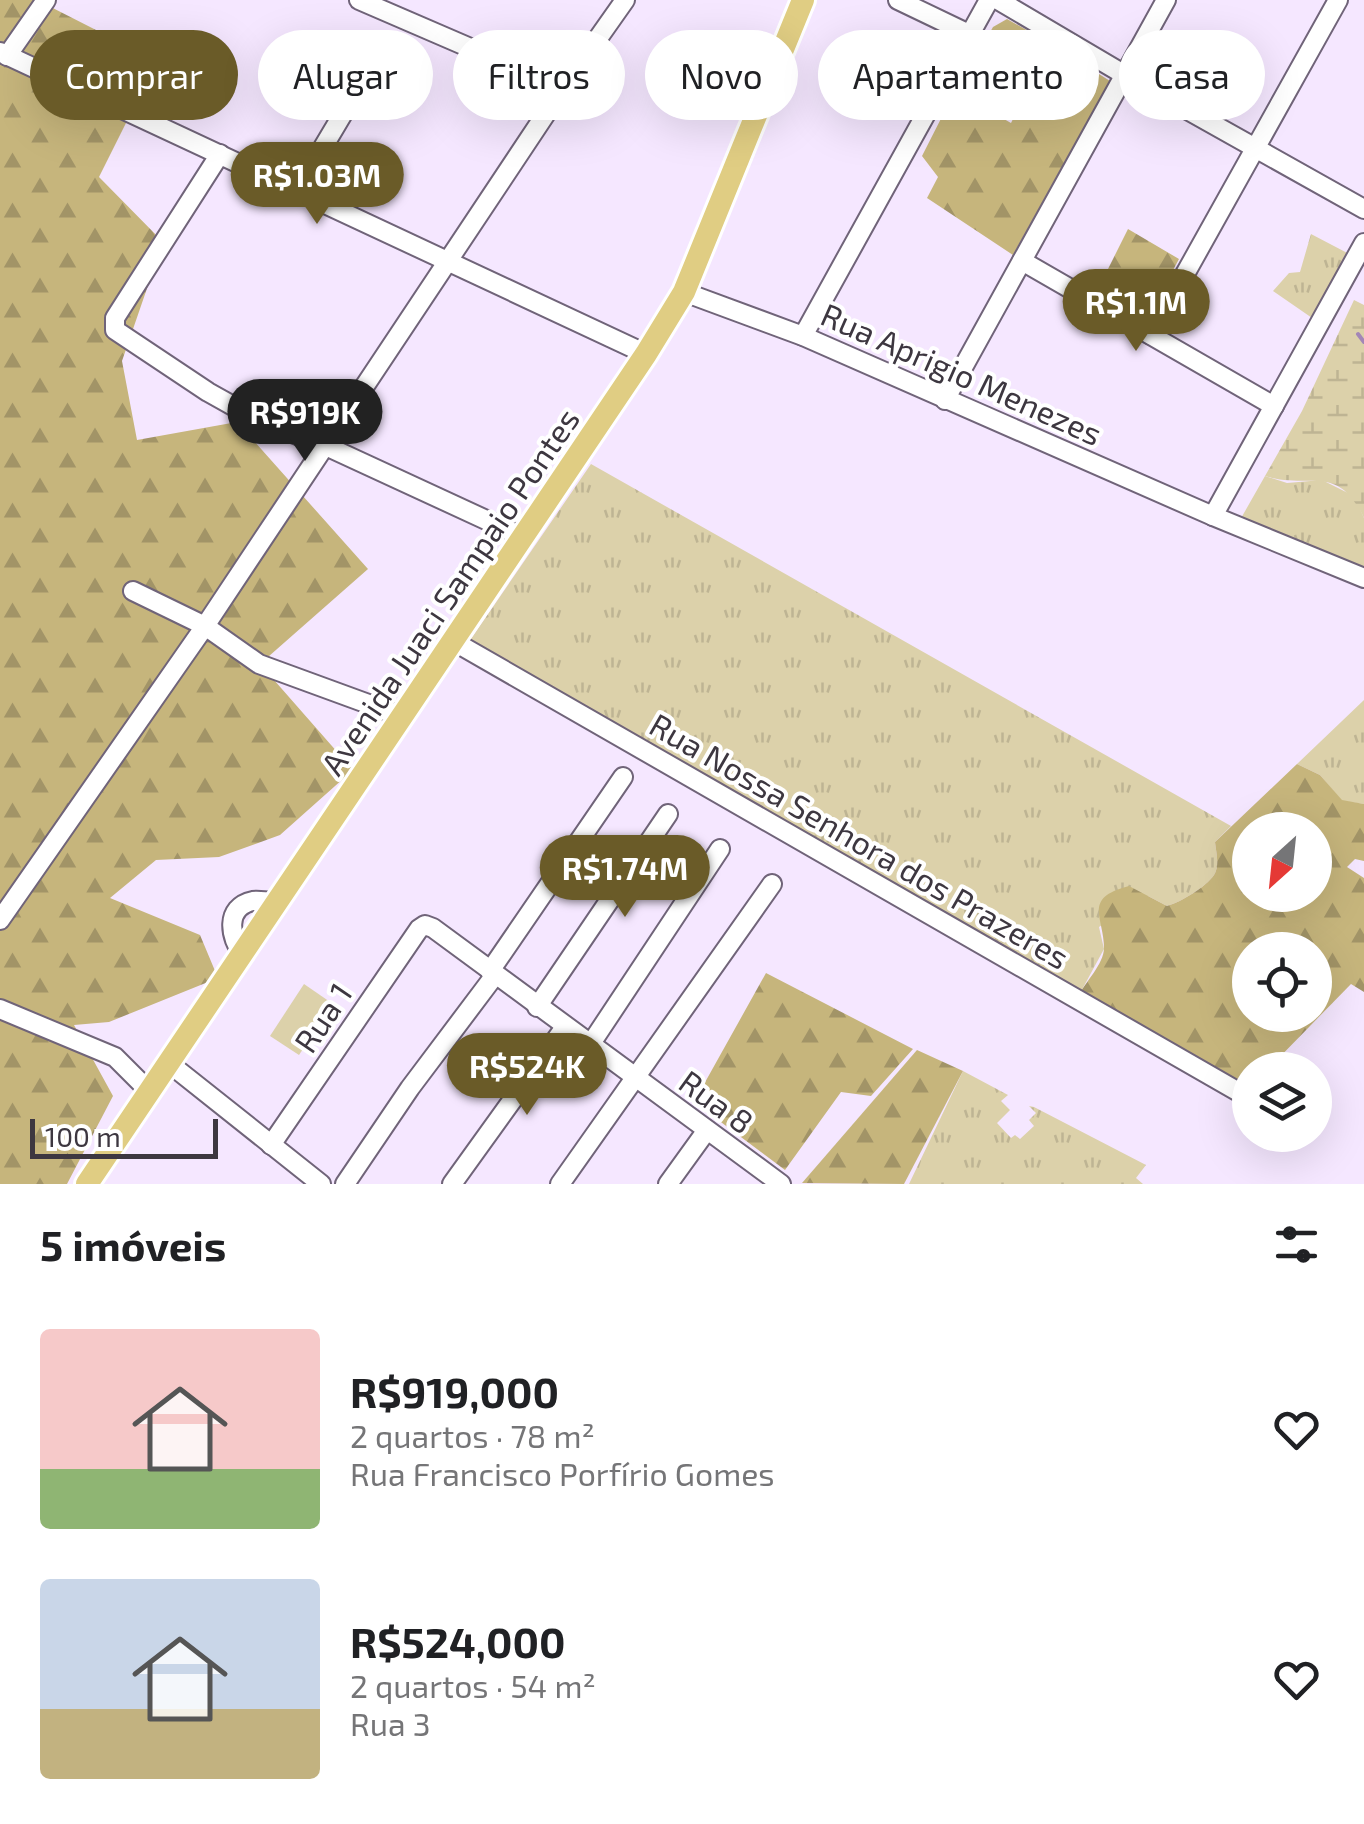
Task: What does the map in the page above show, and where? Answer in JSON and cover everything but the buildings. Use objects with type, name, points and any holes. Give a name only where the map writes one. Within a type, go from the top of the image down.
[{"type":"main road","name":"Avenida Juaci Sampaio Pontes","points":[[86,1184],[404,717],[684,292],[803,0]]},
{"type":"street","points":[[46,0],[3,54],[646,354]]},
{"type":"street","points":[[359,0],[453,41]]},
{"type":"street","points":[[604,30],[625,0]]},
{"type":"street","points":[[898,0],[961,30]]},
{"type":"street","points":[[974,30],[989,0]]},
{"type":"street","points":[[998,0],[1119,71]]},
{"type":"street","points":[[1150,30],[1166,0]]},
{"type":"street","points":[[1151,335],[1338,0]]},
{"type":"street","points":[[945,400],[1119,86]]},
{"type":"street","points":[[297,192],[339,120]]},
{"type":"street","points":[[0,920],[205,626],[541,120]]},
{"type":"street","points":[[804,336],[924,120]]},
{"type":"street","points":[[1208,120],[1364,209]]},
{"type":"street","points":[[220,154],[113,326],[208,392],[258,420],[326,446],[523,537]]},
{"type":"street","points":[[1213,516],[1364,243]]},
{"type":"street","points":[[1022,261],[1274,406]]},
{"type":"street","name":"Rua Aprigio Menezes","points":[[684,292],[804,336],[1364,578]]},
{"type":"street","points":[[133,591],[205,626],[259,664],[404,717]]},
{"type":"street","name":"Rua Nossa Senhora dos Prazeres","points":[[453,641],[1232,1089]]},
{"type":"street","points":[[346,1184],[623,778]]},
{"type":"street","points":[[538,1007],[668,814]]},
{"type":"street","points":[[590,1045],[720,849]]},
{"type":"street","points":[[560,1184],[772,884]]},
{"type":"street","name":"Rua 8","points":[[425,926],[778,1183]]},
{"type":"street","name":"Rua 1","points":[[271,1146],[418,929],[425,926]]},
{"type":"street","points":[[0,1010],[114,1057],[150,1092]]},
{"type":"street","points":[[452,1184],[565,1027]]},
{"type":"street","points":[[170,1064],[271,1146],[299,1177],[320,1184]]},
{"type":"street","points":[[668,1184],[707,1130]]},
{"type":"green space","points":[[0,0],[37,0],[96,30],[30,30],[30,120],[128,120],[99,177],[163,242],[122,361],[137,440],[237,422],[368,569],[260,664],[353,770],[280,835],[219,857],[156,860],[110,898],[200,935],[218,978],[109,1022],[74,1025],[113,1096],[67,1184],[0,1184]]},
{"type":"green space","points":[[1007,19],[1027,30],[991,30]]},
{"type":"green space","points":[[1099,74],[1110,81],[1099,101]]},
{"type":"green space","points":[[940,120],[1088,120],[1013,255],[927,198],[938,177],[922,156]]},
{"type":"green space","points":[[1128,229],[1179,259],[1145,322],[1109,303],[1114,289],[1105,275]]},
{"type":"green space","points":[[1311,234],[1353,256],[1315,320],[1273,291],[1289,273],[1300,272]]},
{"type":"green space","points":[[1354,300],[1364,305],[1364,518],[1344,490],[1333,484],[1265,476],[1302,411]]},
{"type":"green space","points":[[591,464],[1231,826],[1215,842],[1214,875],[1179,901],[1167,906],[1148,896],[1099,927],[1104,949],[1078,997],[466,646]]},
{"type":"green space","points":[[1265,476],[1287,483],[1322,480],[1354,496],[1364,518],[1364,571],[1240,520]]},
{"type":"green space","points":[[1364,700],[1364,804],[1342,801],[1320,775],[1297,764]]},
{"type":"green space","points":[[1297,764],[1320,775],[1342,800],[1364,804],[1364,861],[1355,859],[1347,867],[1364,878],[1364,992],[1351,984],[1332,1003],[1332,932],[1232,932],[1232,1032],[1304,1032],[1285,1052],[1232,1052],[1232,1086],[1078,997],[1103,954],[1099,910],[1105,896],[1129,886],[1167,906],[1210,880],[1217,863],[1215,842],[1232,826],[1232,912],[1332,912],[1332,812],[1247,812]]},
{"type":"green space","points":[[766,973],[913,1049],[871,1096],[841,1092],[785,1170],[694,1102]]},
{"type":"green space","points":[[304,984],[333,1004],[299,1055],[270,1036]]},
{"type":"green space","points":[[917,1050],[963,1071],[904,1184],[802,1183]]},
{"type":"green space","points":[[963,1071],[1008,1095],[1001,1101],[1010,1110],[997,1123],[1011,1138],[1015,1135],[1020,1139],[1034,1126],[1029,1120],[1036,1113],[1029,1106],[1034,1107],[1146,1165],[1136,1178],[1143,1184],[909,1184]]},
{"type":"waterway","points":[[1358,334],[1364,342]]}]
